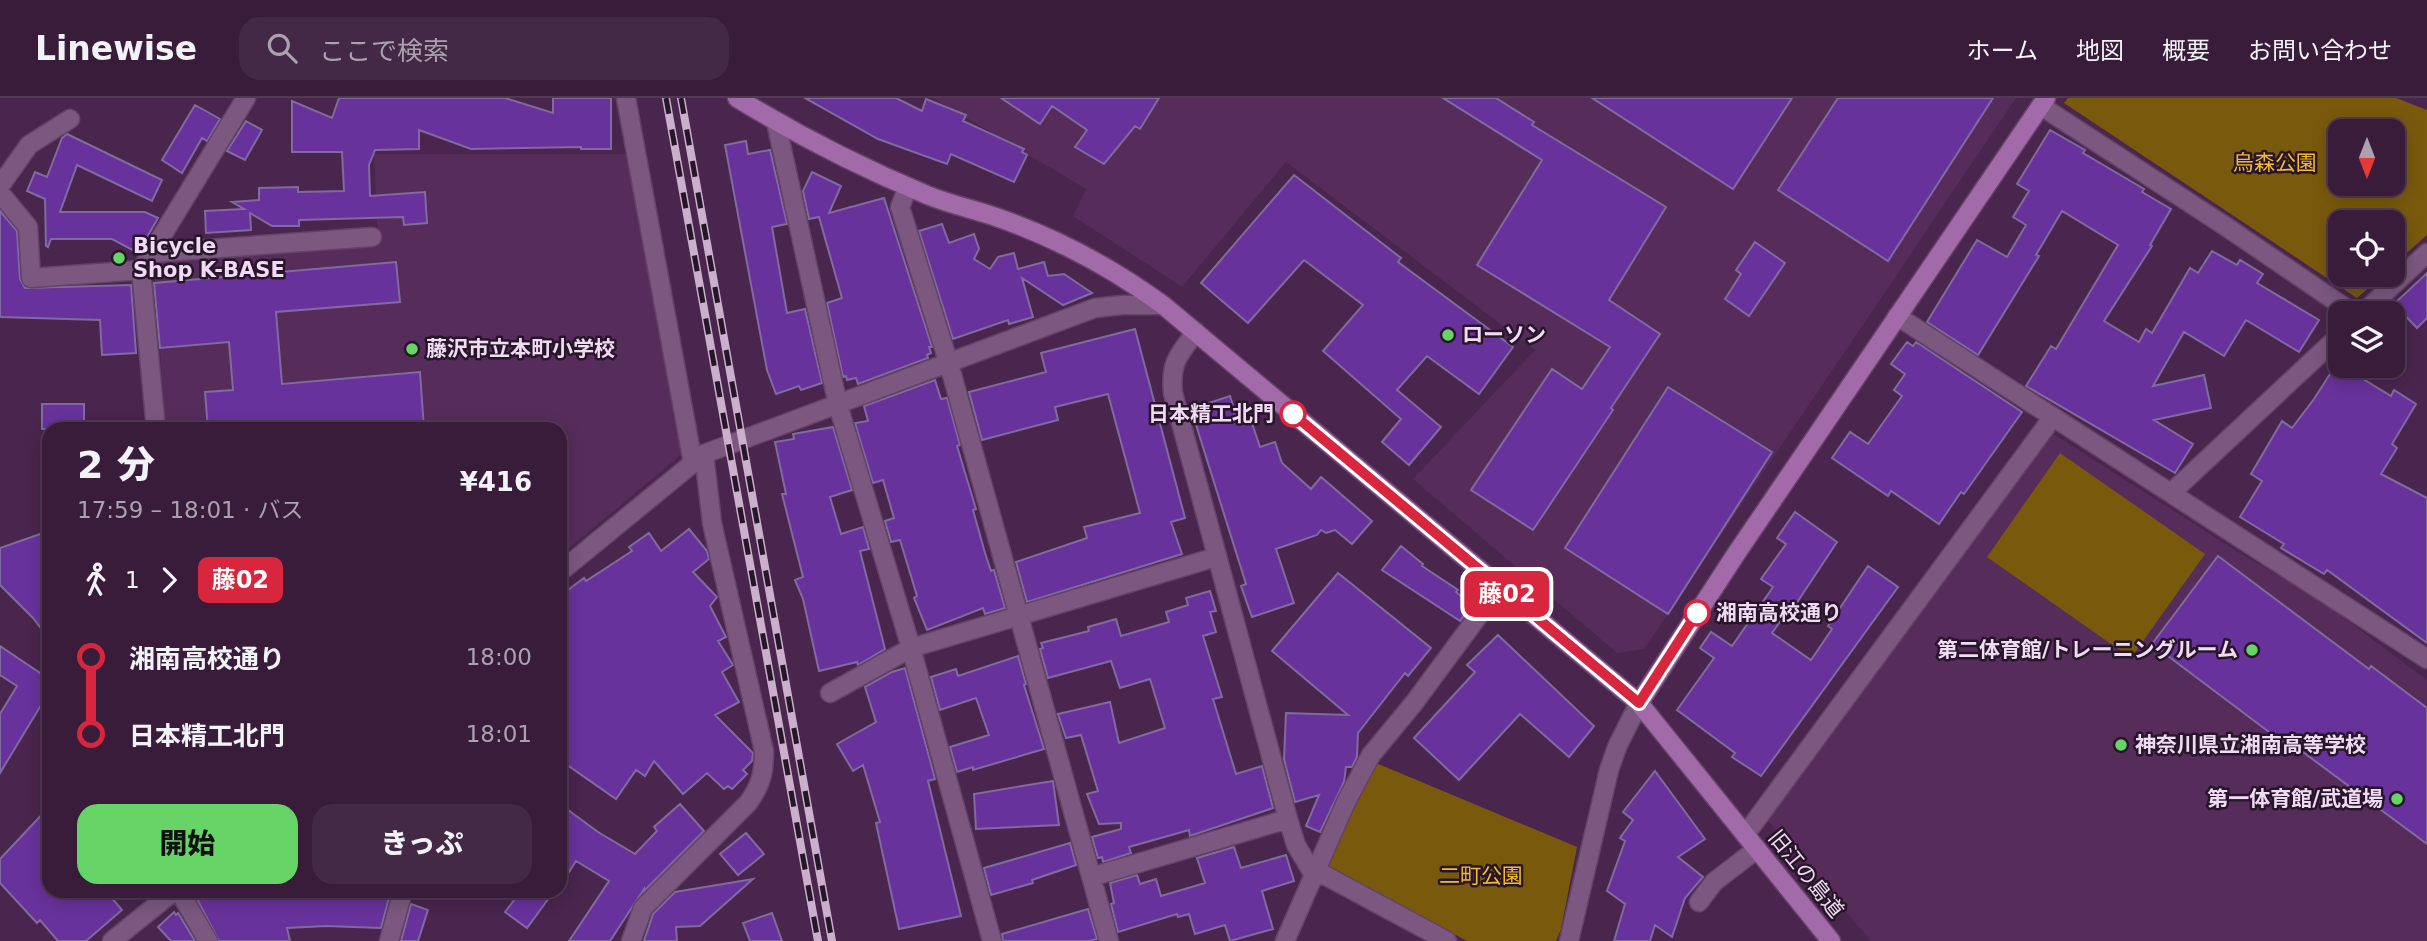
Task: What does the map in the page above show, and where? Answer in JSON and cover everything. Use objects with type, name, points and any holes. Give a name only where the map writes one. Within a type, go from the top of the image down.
[{"type":"street","points":[[155,422],[141,270],[246,98]]},
{"type":"street","points":[[626,98],[712,523],[764,751],[764,772],[759,788],[748,803],[643,908],[631,941]]},
{"type":"street","name":"旧江の島道","points":[[737,98],[776,122],[908,187],[994,216],[1077,251],[1136,285],[1163,305],[1639,703],[1830,941]]},
{"type":"street","points":[[1569,941],[1609,770],[1639,703],[1736,554],[2043,102],[2335,301]]},
{"type":"street","points":[[0,186],[29,145],[70,119]]},
{"type":"street","points":[[776,122],[838,405],[911,648],[992,941]]},
{"type":"street","points":[[908,187],[900,207],[949,363],[1109,941]]},
{"type":"street","points":[[0,193],[28,227],[31,278],[141,270]]},
{"type":"street","points":[[152,253],[372,237]]},
{"type":"street","points":[[2375,301],[2427,253]]},
{"type":"street","points":[[567,566],[699,459],[772,427],[838,405],[1095,308],[1163,305]]},
{"type":"street","points":[[1897,316],[2427,659]]},
{"type":"street","points":[[1196,332],[1178,354],[1172,370],[1173,393],[1296,845],[1316,874],[1447,941]]},
{"type":"street","points":[[2171,493],[2328,346]]},
{"type":"street","points":[[1745,835],[2053,417]]},
{"type":"street","points":[[830,693],[911,648],[1216,557]]},
{"type":"street","points":[[1285,941],[1346,802],[1371,755],[1414,703],[1499,588]]},
{"type":"street","points":[[1091,877],[1288,819]]},
{"type":"street","points":[[1699,902],[1714,882],[1757,849]]},
{"type":"street","points":[[112,941],[168,898]]},
{"type":"street","points":[[181,898],[208,941]]},
{"type":"street","points":[[389,941],[401,898]]},
{"type":"shaded area","points":[[933,98],[2016,98],[1644,649],[1617,653],[1413,479],[1535,350],[1286,162],[1182,287],[1073,216],[1086,189]]},
{"type":"shaded area","name":"藤沢市立本町小学校","points":[[374,154],[628,154],[683,453],[567,550],[567,422],[165,422],[154,269],[158,260],[378,241]]},
{"type":"shaded area","name":"神奈川県立湘南高等学校","points":[[2044,428],[2238,552],[2320,600],[2427,680],[2427,941],[1871,941],[1769,822],[1768,810]]},
{"type":"green space","name":"烏森公園","points":[[2068,98],[2396,98],[2427,110],[2427,235],[2405,254],[2405,210],[2328,210],[2328,279],[2064,103]]},
{"type":"green space","name":"烏森公園","points":[[2340,287],[2369,287],[2357,298]]},
{"type":"green space","points":[[2060,453],[2205,554],[2131,658],[1987,557]]},
{"type":"green space","name":"二町公園","points":[[1376,763],[1577,847],[1561,929],[1556,941],[1467,941],[1329,866],[1354,805]]},
{"type":"building","points":[[339,98],[505,98],[553,113],[553,98],[611,98],[611,149],[471,149],[419,130],[419,149],[375,150],[369,165],[370,196],[425,192],[427,223],[404,225],[403,217],[299,220],[299,226],[272,226],[250,213],[251,230],[206,233],[205,211],[244,209],[232,202],[259,200],[259,188],[298,187],[298,192],[344,191],[342,152],[292,152],[292,101],[332,118]]},
{"type":"building","points":[[805,98],[896,98],[922,111],[926,99],[966,115],[963,121],[1024,149],[1022,152],[1027,155],[1014,182],[951,154],[947,164],[878,139]]},
{"type":"building","points":[[1001,98],[1159,98],[1140,129],[1135,126],[1104,164],[1075,147],[1087,130],[1052,106],[1040,124]]},
{"type":"building","points":[[1443,98],[1496,98],[1534,122],[1532,125],[1666,207],[1609,300],[1660,334],[1533,530],[1471,490],[1552,369],[1582,389],[1610,347],[1477,265],[1542,160]]},
{"type":"building","points":[[1592,98],[1792,98],[1733,189]]},
{"type":"building","points":[[1838,98],[1993,98],[1888,261],[1778,190]]},
{"type":"building","points":[[195,105],[220,119],[207,141],[202,138],[182,173],[162,160]]},
{"type":"building","points":[[246,121],[262,130],[245,160],[227,151]]},
{"type":"building","points":[[2050,130],[2085,150],[2083,153],[2144,189],[2142,192],[2171,209],[2150,245],[2152,246],[2104,321],[2139,342],[2146,329],[2152,333],[2190,268],[2198,273],[2212,251],[2237,265],[2240,260],[2263,274],[2257,283],[2319,320],[2299,352],[2246,320],[2224,356],[2184,332],[2153,386],[2204,375],[2211,408],[2154,420],[2193,444],[2175,473],[2026,386],[2051,346],[2056,349],[2118,245],[2062,211],[2036,255],[2039,256],[1978,355],[1927,322],[1977,240],[2007,257],[2026,225],[2013,217],[2029,191],[2017,184]]},
{"type":"building","points":[[67,134],[162,180],[152,201],[77,165],[60,212],[145,212],[158,218],[138,253],[112,239],[51,239],[48,247],[46,246],[45,199],[27,191],[35,172],[47,177],[62,138]]},
{"type":"building","points":[[746,141],[748,154],[770,150],[787,224],[772,227],[787,313],[805,309],[822,383],[801,390],[799,386],[776,394],[767,370],[725,145]]},
{"type":"building","points":[[812,172],[841,186],[829,213],[884,198],[932,347],[929,347],[931,353],[927,355],[928,358],[858,384],[856,378],[847,380],[846,376],[843,377],[827,303],[842,298],[819,217],[809,219],[803,191]]},
{"type":"building","points":[[1294,175],[1401,258],[1398,262],[1513,347],[1479,394],[1427,356],[1397,390],[1441,427],[1409,465],[1382,442],[1401,419],[1323,351],[1363,305],[1304,260],[1248,323],[1201,283]]},
{"type":"building","points":[[0,211],[17,231],[20,279],[25,288],[131,285],[136,353],[102,355],[100,320],[0,317]]},
{"type":"building","points":[[942,224],[949,243],[974,234],[979,249],[974,259],[990,269],[998,257],[1014,253],[1018,269],[1044,262],[1048,276],[1064,274],[1092,293],[1063,305],[1022,278],[1033,317],[1009,324],[1008,320],[953,339],[919,231]]},
{"type":"building","points":[[1755,242],[1785,263],[1749,316],[1725,299],[1741,274],[1736,270]]},
{"type":"building","points":[[396,262],[400,302],[276,312],[282,384],[420,372],[424,422],[207,422],[205,392],[233,390],[229,342],[160,348],[154,283]]},
{"type":"building","points":[[2427,273],[2427,318],[2417,328],[2405,315],[2405,301],[2397,301]]},
{"type":"building","points":[[1135,329],[1185,518],[1171,522],[1182,554],[1027,602],[1016,562],[1087,538],[1084,527],[1140,513],[1108,394],[1055,407],[1058,420],[982,440],[969,392],[1046,372],[1041,353]]},
{"type":"building","points":[[1907,342],[1913,346],[1916,342],[2022,412],[1964,494],[1961,492],[1939,524],[1891,491],[1888,496],[1832,458],[1850,432],[1868,444],[1902,396],[1894,390],[1905,374],[1891,364]]},
{"type":"building","points":[[2328,377],[2362,378],[2391,396],[2394,390],[2416,404],[2392,444],[2397,448],[2381,474],[2427,498],[2427,643],[2327,570],[2324,574],[2281,548],[2284,544],[2240,517],[2262,481],[2251,474],[2282,421],[2292,428]]},
{"type":"building","points":[[935,380],[941,399],[947,398],[960,445],[957,446],[976,509],[973,510],[1005,608],[985,614],[983,608],[927,630],[914,598],[917,596],[900,540],[891,542],[885,521],[894,518],[883,480],[873,483],[855,423],[868,421],[864,406]]},
{"type":"building","points":[[1668,387],[1772,452],[1668,614],[1565,548]]},
{"type":"building","points":[[1230,396],[1237,418],[1249,414],[1260,447],[1275,442],[1282,463],[1311,489],[1321,477],[1372,521],[1352,544],[1335,530],[1326,533],[1321,530],[1317,535],[1276,549],[1294,603],[1252,617],[1241,586],[1246,584],[1191,409]]},
{"type":"building","points":[[42,404],[84,404],[84,422],[42,422]]},
{"type":"building","points":[[833,427],[852,490],[830,497],[841,534],[863,527],[869,549],[860,551],[885,649],[858,665],[857,662],[819,671],[803,599],[795,580],[803,577],[782,494],[786,494],[775,442],[794,439],[793,434]]},
{"type":"building","points":[[1795,512],[1837,542],[1796,604],[1794,602],[1772,633],[1811,660],[1832,629],[1828,626],[1868,566],[1898,587],[1761,776],[1732,757],[1735,753],[1677,710],[1714,658],[1700,648],[1711,632],[1732,646],[1773,587],[1761,579],[1786,544],[1777,538]]},
{"type":"building","points":[[689,529],[707,551],[709,559],[693,572],[717,597],[710,606],[726,637],[718,641],[733,665],[722,672],[739,702],[715,715],[753,753],[752,761],[743,770],[747,774],[732,789],[728,786],[724,789],[707,773],[683,794],[654,761],[645,776],[636,770],[616,799],[567,765],[567,591],[632,551],[629,547],[649,533],[661,551]]},
{"type":"building","points":[[42,533],[42,630],[0,585],[0,548]]},
{"type":"building","points":[[1401,546],[1423,564],[1422,566],[1458,590],[1456,592],[1472,605],[1460,621],[1382,570]]},
{"type":"building","points":[[2218,556],[2369,669],[2371,666],[2427,708],[2427,844],[2288,741],[2285,744],[2152,644]]},
{"type":"building","points":[[1338,573],[1431,648],[1408,676],[1405,673],[1358,733],[1357,757],[1352,767],[1346,767],[1344,782],[1320,832],[1306,826],[1319,795],[1295,802],[1284,759],[1286,713],[1348,715],[1272,651]]},
{"type":"building","points":[[1210,591],[1216,611],[1210,612],[1216,632],[1203,636],[1222,697],[1213,699],[1236,774],[1262,766],[1273,808],[1190,836],[1189,830],[1129,847],[1131,853],[1103,862],[1102,857],[1098,858],[1092,837],[1121,829],[1121,823],[1099,824],[1087,794],[1098,791],[1081,735],[1066,738],[1058,714],[1110,702],[1119,743],[1165,728],[1150,679],[1120,688],[1111,661],[1048,678],[1040,649],[1043,648],[1041,643],[1089,631],[1088,627],[1116,619],[1121,636],[1169,622],[1166,612],[1188,605],[1186,598]]},
{"type":"building","points":[[1498,635],[1594,726],[1569,757],[1520,714],[1459,780],[1414,738],[1475,672],[1467,665]]},
{"type":"building","points":[[0,646],[42,674],[42,704],[0,773],[0,714],[17,686],[0,675]]},
{"type":"building","points":[[1018,656],[1044,749],[973,770],[973,767],[957,772],[950,747],[989,735],[976,698],[940,710],[931,677],[956,669],[958,676]]},
{"type":"building","points":[[905,668],[935,779],[928,781],[961,916],[899,929],[876,823],[880,822],[863,765],[853,771],[837,744],[876,722],[865,687]]},
{"type":"building","points":[[1655,771],[1705,839],[1678,857],[1703,877],[1685,898],[1672,937],[1655,925],[1650,941],[1614,941],[1625,904],[1607,891],[1625,841],[1620,838],[1633,820],[1623,812]]},
{"type":"building","points":[[1053,781],[1059,825],[976,829],[974,794]]},
{"type":"building","points":[[680,804],[704,831],[644,889],[610,941],[569,941],[609,881],[576,861],[567,875],[567,809],[635,854],[657,831],[654,827]]},
{"type":"building","points":[[42,814],[42,898],[112,898],[122,910],[86,941],[58,941],[40,920],[37,923],[0,883],[0,859]]},
{"type":"building","points":[[746,833],[764,854],[738,875],[720,854]]},
{"type":"building","points":[[1070,843],[1076,865],[1032,880],[1033,883],[991,895],[984,868]]},
{"type":"building","points":[[1234,847],[1241,868],[1286,855],[1294,881],[1262,891],[1273,929],[1230,941],[1225,925],[1195,934],[1189,914],[1178,917],[1177,914],[1118,932],[1111,904],[1114,903],[1110,883],[1137,875],[1140,884],[1156,879],[1161,896],[1205,883],[1197,858]]},
{"type":"building","points":[[753,879],[700,926],[676,927],[677,941],[644,941],[653,914],[675,892]]},
{"type":"building","points":[[389,898],[381,928],[287,928],[290,941],[219,941],[197,899]]},
{"type":"building","points":[[516,898],[549,898],[527,928],[505,912]]},
{"type":"building","points":[[411,904],[428,910],[418,941],[401,941]]},
{"type":"building","points":[[1088,909],[1097,939],[1003,941],[1002,934]]},
{"type":"building","points":[[174,912],[176,915],[178,913],[195,941],[171,941],[158,927]]},
{"type":"building","points":[[772,913],[782,941],[750,941],[743,923]]},
{"type":"railway","points":[[666,98],[818,941]]},
{"type":"railway","points":[[681,98],[832,941]]},
{"type":"bus line","name":"藤02","points":[[1293,414],[1639,703],[1697,613]]},
{"type":"place","name":"Bicycle Shop K-BASE","points":[[119,258]]},
{"type":"place","name":"ローソン","points":[[1448,335]]},
{"type":"place","name":"藤沢市立本町小学校","points":[[412,349]]},
{"type":"place","name":"日本精工北門","points":[[1293,414]]},
{"type":"place","name":"湘南高校通り","points":[[1697,613]]},
{"type":"place","name":"第二体育館/トレーニングルーム","points":[[2252,650]]},
{"type":"place","name":"神奈川県立湘南高等学校","points":[[2121,745]]},
{"type":"place","name":"第一体育館/武道場","points":[[2397,799]]}]
